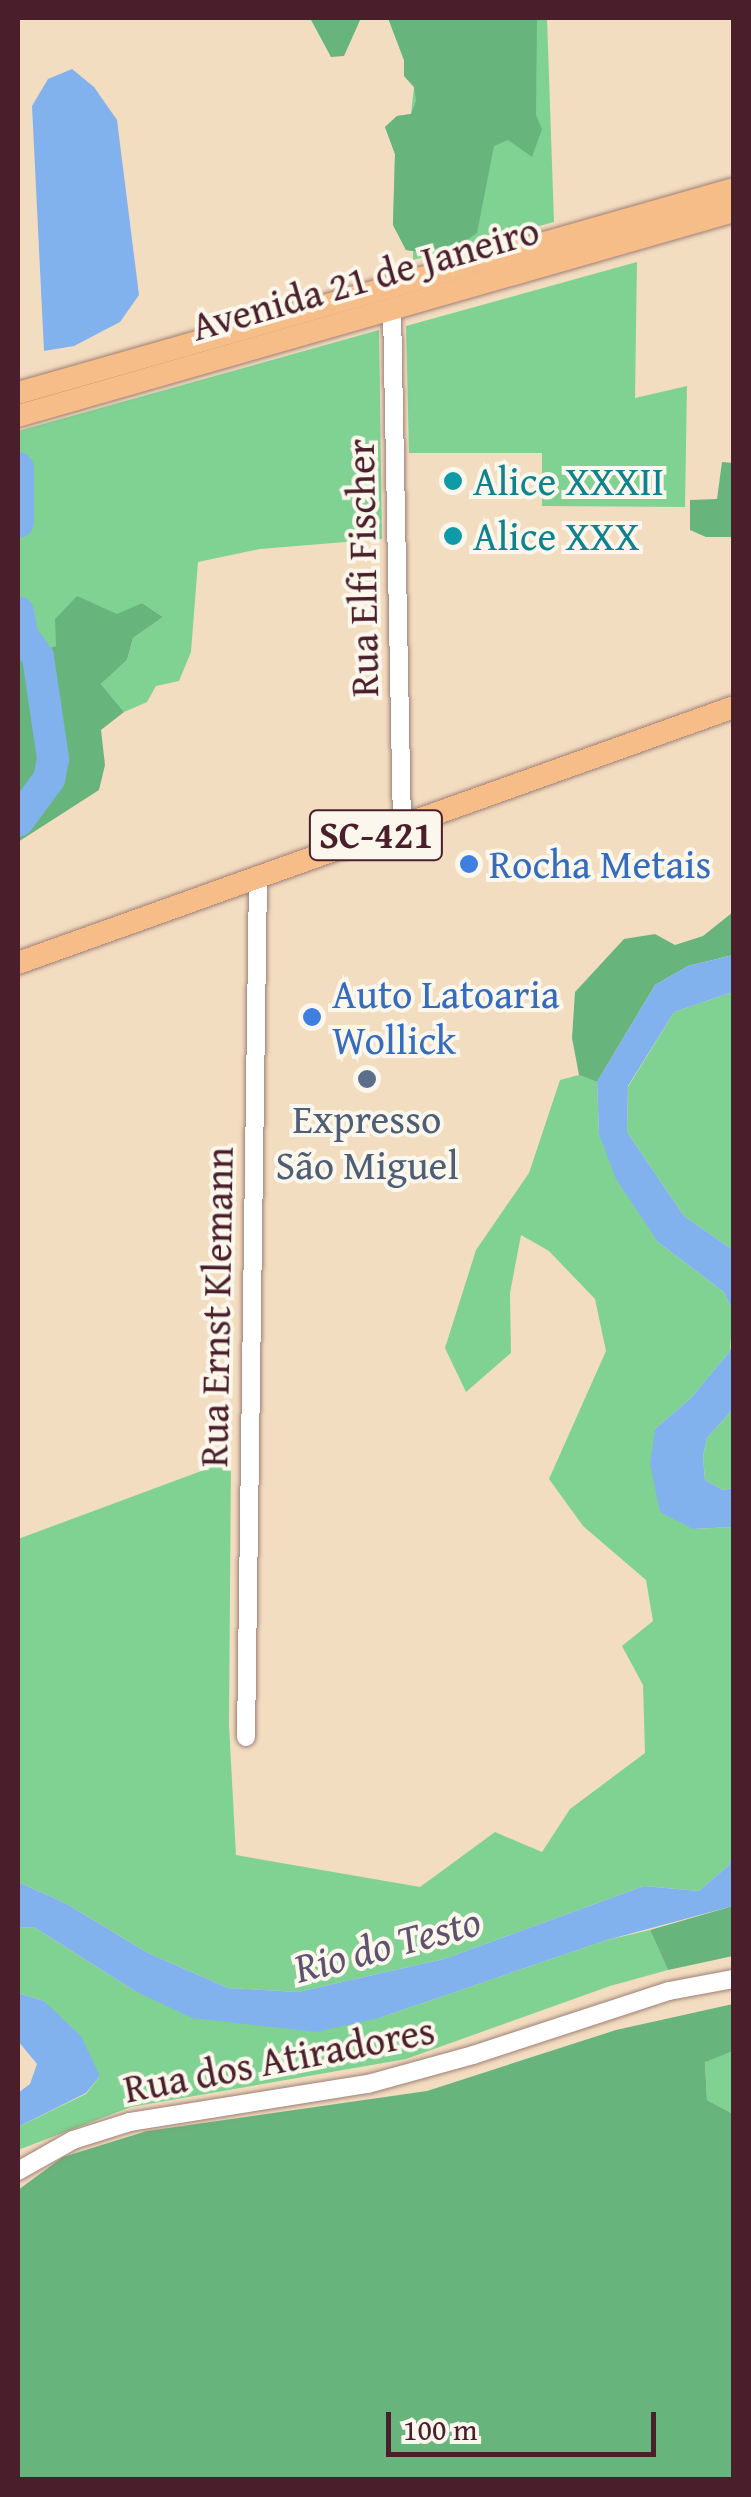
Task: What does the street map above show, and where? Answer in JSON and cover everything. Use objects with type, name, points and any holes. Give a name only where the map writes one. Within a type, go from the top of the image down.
[{"type":"main road","name":"Avenida 21 de Janeiro","points":[[19,408],[734,189]]},
{"type":"main road","name":"Avenida 21 de Janeiro","points":[[19,408],[392,310],[734,212]]},
{"type":"main road","name":"SC-421","points":[[18,964],[734,707]]},
{"type":"street","name":"Rua Elfi Fischer","points":[[392,310],[402,826]]},
{"type":"street","name":"Rua Ernst Klemann","points":[[246,1737],[258,878]]},
{"type":"street","name":"Rua dos Atiradores","points":[[18,2172],[73,2140],[130,2122],[383,2080],[623,2004],[734,1979]]},
{"type":"green space","points":[[310,18],[361,18],[344,56],[331,57]]},
{"type":"green space","points":[[388,18],[547,18],[554,222],[413,260],[413,251],[406,250],[393,225],[395,154],[385,127],[397,116],[411,114],[414,87],[404,76],[404,60]]},
{"type":"green space","points":[[388,18],[537,18],[536,115],[542,129],[532,157],[508,140],[494,146],[477,233],[464,242],[420,252],[406,250],[393,225],[395,154],[385,127],[397,116],[411,114],[416,101],[414,87],[404,76],[404,60]]},
{"type":"green space","points":[[637,262],[635,398],[687,386],[685,507],[542,506],[542,453],[409,453],[406,326]]},
{"type":"green space","points":[[379,330],[382,539],[260,549],[198,562],[191,652],[179,681],[156,686],[147,702],[124,712],[101,684],[127,660],[133,638],[163,617],[142,603],[56,646],[18,657],[18,431]]},
{"type":"green space","points":[[722,462],[733,463],[733,537],[706,537],[690,530],[690,500],[717,499]]},
{"type":"green space","points":[[77,596],[117,614],[142,603],[163,617],[133,638],[127,660],[101,684],[124,712],[101,730],[105,765],[99,790],[18,842],[18,657],[56,646],[55,619]]},
{"type":"green space","points":[[733,912],[733,955],[688,966],[655,985],[597,1082],[579,1075],[572,1038],[575,992],[624,939],[655,934],[675,945],[703,936]]},
{"type":"green space","points":[[733,992],[733,1250],[684,1216],[627,1132],[628,1087],[674,1012]]},
{"type":"green space","points":[[579,1075],[597,1082],[599,1134],[658,1242],[724,1292],[733,1312],[730,1351],[691,1398],[655,1429],[693,1529],[733,1527],[734,1852],[729,1865],[699,1891],[644,1886],[444,1959],[298,1992],[228,1988],[148,1953],[65,1903],[18,1882],[18,1539],[231,1460],[229,1725],[236,1855],[420,1887],[495,1832],[542,1852],[570,1809],[645,1753],[643,1685],[622,1646],[653,1621],[646,1580],[583,1526],[549,1479],[606,1351],[595,1299],[549,1251],[521,1235],[510,1293],[511,1353],[466,1392],[445,1348],[476,1250],[529,1173],[560,1080]]},
{"type":"green space","points":[[733,1409],[733,1488],[723,1490],[705,1480],[703,1456],[707,1438]]},
{"type":"green space","points":[[733,1906],[733,1956],[668,1970],[650,1930]]},
{"type":"green space","points":[[34,1927],[135,1991],[379,2018],[607,1940],[650,1930],[668,1970],[610,1986],[406,2059],[131,2107],[18,2150],[18,2127],[86,2094],[100,2076],[44,2001],[18,1993],[18,1928]]},
{"type":"green space","points":[[733,2004],[733,2051],[705,2062],[707,2100],[733,2114],[733,2479],[18,2479],[18,2190],[63,2157],[147,2131],[427,2091],[616,2030]]},
{"type":"green space","points":[[733,2051],[733,2114],[707,2100],[705,2061]]},
{"type":"water","points":[[72,69],[94,87],[117,120],[139,295],[120,322],[74,346],[44,351],[32,106],[48,79]]},
{"type":"water","points":[[733,955],[733,992],[674,1012],[628,1086],[627,1132],[684,1216],[733,1250],[733,1312],[724,1292],[658,1242],[616,1179],[599,1134],[597,1082],[655,985],[688,966]]},
{"type":"water","points":[[733,1338],[733,1409],[707,1438],[703,1456],[705,1480],[723,1490],[733,1488],[733,1527],[693,1529],[660,1512],[650,1464],[655,1429],[691,1398],[730,1351]]},
{"type":"water","points":[[733,1852],[733,1906],[607,1940],[379,2018],[316,2032],[192,2018],[135,1991],[34,1927],[18,1928],[18,1882],[65,1903],[148,1953],[228,1988],[298,1992],[444,1959],[644,1886],[699,1891],[729,1865]]},
{"type":"water","points":[[18,1993],[44,2001],[81,2036],[100,2076],[86,2093],[18,2127],[18,2093],[30,2084],[37,2064],[18,2041]]},
{"type":"waterway","points":[[18,468],[18,522]]},
{"type":"waterway","points":[[18,612],[23,637],[38,657],[53,759],[49,779],[18,821]]},
{"type":"place","name":"Alice XXXII","points":[[453,481]]},
{"type":"place","name":"Alice XXX","points":[[453,536]]},
{"type":"place","name":"Rocha Metais","points":[[469,864]]},
{"type":"place","name":"Auto Latoaria Wollick","points":[[312,1017]]},
{"type":"place","name":"Expresso São Miguel","points":[[367,1079]]},
{"type":"water label","name":"Rio do Testo","points":[[387,1944]]}]
